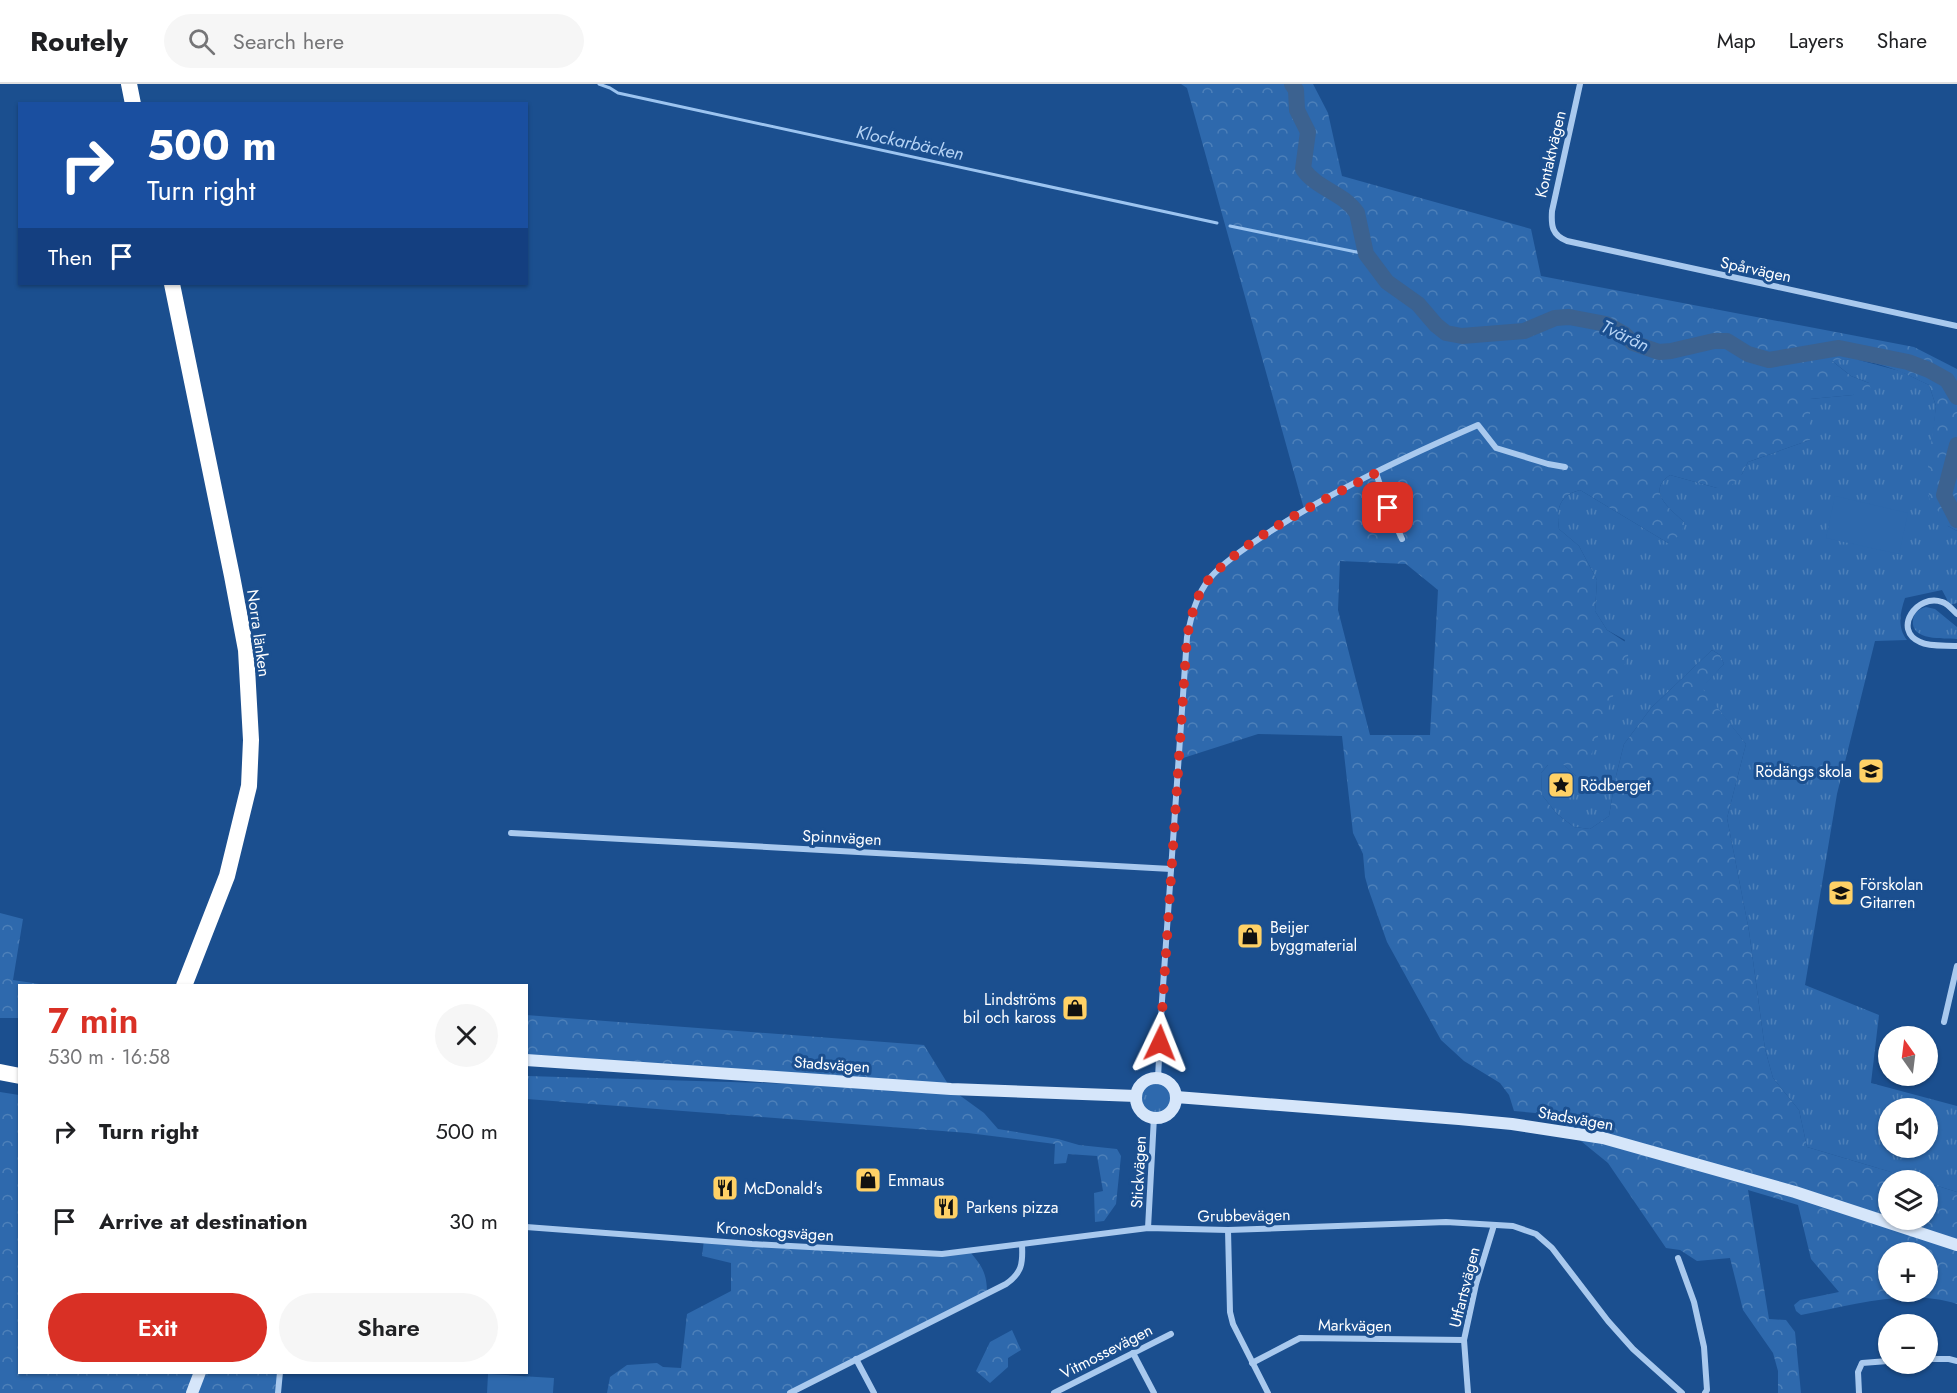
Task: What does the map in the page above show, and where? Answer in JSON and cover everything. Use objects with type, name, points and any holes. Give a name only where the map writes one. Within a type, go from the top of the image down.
[{"type":"highway","points":[[129,84],[133,102]]},
{"type":"highway","name":"Norra länken","points":[[172,285],[246,650],[251,740],[249,786],[227,876],[184,984]]},
{"type":"highway","points":[[0,1061],[18,1064]]},
{"type":"highway","points":[[0,1072],[18,1076]]},
{"type":"main road","name":"Stadsvägen","points":[[528,1060],[951,1089],[1136,1096]]},
{"type":"main road","points":[[1151,1078],[1158,1078],[1173,1086],[1176,1097],[1170,1112],[1154,1118],[1143,1113],[1136,1096],[1143,1082],[1151,1078]]},
{"type":"main road","name":"Stadsvägen","points":[[1176,1097],[1460,1119],[1512,1124],[1603,1138],[1795,1192],[1957,1245]]},
{"type":"main road","points":[[192,1393],[199,1374]]},
{"type":"street","name":"Kontaktvägen","points":[[1553,231],[1552,211],[1580,84]]},
{"type":"street","name":"Spårvägen","points":[[1553,231],[1558,238],[1567,242],[1957,326]]},
{"type":"street","points":[[1158,1078],[1187,637],[1192,609],[1209,579],[1249,546],[1305,510],[1376,473],[1478,425],[1496,448],[1548,464],[1565,466]]},
{"type":"street","points":[[1376,473],[1402,540]]},
{"type":"street","points":[[1957,614],[1943,602],[1927,602],[1912,611],[1908,620],[1909,631],[1919,642],[1957,646]]},
{"type":"street","name":"Spinnvägen","points":[[511,833],[1172,869]]},
{"type":"street","points":[[1944,1022],[1957,966]]},
{"type":"street","name":"Stickvägen","points":[[1148,1228],[1154,1118]]},
{"type":"street","name":"Grubbevägen","points":[[1022,1245],[1148,1228],[1228,1230],[1446,1222],[1513,1226],[1536,1234],[1545,1241],[1633,1349],[1682,1393]]},
{"type":"street","name":"Utfartsvägen","points":[[1468,1393],[1464,1340],[1476,1284],[1494,1225]]},
{"type":"street","name":"Kronoskogsvägen","points":[[528,1227],[942,1254],[1022,1245]]},
{"type":"street","points":[[1228,1230],[1230,1312],[1233,1324],[1268,1393]]},
{"type":"street","points":[[790,1393],[1013,1279],[1023,1263],[1022,1245]]},
{"type":"street","points":[[1678,1258],[1695,1302],[1704,1347],[1707,1390],[1705,1393]]},
{"type":"street","name":"Vitmossevägen","points":[[1054,1393],[1171,1334]]},
{"type":"street","name":"Markvägen","points":[[1252,1363],[1300,1338],[1464,1340]]},
{"type":"street","points":[[1133,1353],[1154,1393]]},
{"type":"street","points":[[856,1359],[874,1393]]},
{"type":"street","points":[[1938,1359],[1957,1361]]},
{"type":"street","points":[[1859,1393],[1858,1372],[1862,1364],[1878,1362]]},
{"type":"street","points":[[278,1393],[280,1374]]},
{"type":"green space","points":[[1181,84],[1313,84],[1328,113],[1342,176],[1531,229],[1541,276],[1914,347],[1957,369],[1957,531],[1948,526],[1929,498],[1928,468],[1936,406],[1929,385],[1894,369],[1857,360],[1832,361],[1851,376],[1869,383],[1871,390],[1853,395],[1810,399],[1810,440],[1748,462],[1742,474],[1730,487],[1717,488],[1670,475],[1663,481],[1660,494],[1663,500],[1685,523],[1680,535],[1668,543],[1580,490],[1567,495],[1560,504],[1559,529],[1579,546],[1597,580],[1595,611],[1607,630],[1630,645],[1584,774],[1576,776],[1564,765],[1548,765],[1541,773],[1542,795],[1557,814],[1574,827],[1590,829],[1609,816],[1624,744],[1651,708],[1712,650],[1720,655],[1724,664],[1702,688],[1746,744],[1727,818],[1749,931],[1765,1049],[1773,1078],[1799,1110],[1807,1147],[1884,1170],[1878,1170],[1878,1230],[1938,1230],[1938,1186],[1957,1192],[1957,1304],[1938,1300],[1938,1242],[1878,1242],[1878,1300],[1801,1315],[1796,1311],[1794,1305],[1800,1300],[1839,1292],[1811,1259],[1798,1205],[1748,1190],[1769,1319],[1786,1320],[1795,1332],[1801,1393],[1778,1393],[1778,1371],[1773,1353],[1743,1310],[1730,1258],[1697,1261],[1680,1250],[1666,1248],[1608,1163],[1571,1133],[1558,1115],[1514,1111],[1509,1095],[1500,1083],[1464,1061],[1441,1040],[1387,942],[1369,891],[1363,854],[1353,833],[1342,736],[1258,734],[1180,759],[1187,637],[1193,609],[1209,579],[1249,546],[1304,509],[1187,88]],"holes":[[[1340,561],[1406,564],[1438,590],[1430,735],[1370,735],[1338,610]]]},
{"type":"green space","points":[[1855,359],[1900,371],[1929,385],[1936,406],[1933,436],[1948,526],[1957,531],[1957,603],[1950,605],[1942,590],[1905,598],[1900,620],[1907,640],[1875,641],[1837,794],[1805,985],[1879,1015],[1871,1083],[1927,1098],[1878,1098],[1878,1158],[1938,1158],[1938,1101],[1957,1106],[1957,1192],[1938,1186],[1938,1170],[1884,1170],[1807,1147],[1799,1110],[1773,1078],[1765,1049],[1749,931],[1727,818],[1746,744],[1701,688],[1724,664],[1720,655],[1712,650],[1651,708],[1624,744],[1609,816],[1590,829],[1574,827],[1557,814],[1542,795],[1541,773],[1548,765],[1564,765],[1576,776],[1625,640],[1607,630],[1595,611],[1597,580],[1579,546],[1559,529],[1558,515],[1563,499],[1580,490],[1668,543],[1685,523],[1663,500],[1660,488],[1663,481],[1670,475],[1717,488],[1742,474],[1748,462],[1810,440],[1810,399],[1853,395],[1869,383],[1851,376],[1831,360]]},
{"type":"green space","points":[[1835,496],[1908,513],[1899,554],[1826,538]]},
{"type":"green space","points":[[1926,607],[1935,609],[1957,627],[1957,639],[1929,637],[1917,632],[1913,627],[1914,615]]},
{"type":"green space","points":[[0,913],[23,919],[13,980],[39,984],[18,984],[18,1018],[0,1018]]},
{"type":"green space","points":[[528,1015],[924,1045],[951,1089],[984,1113],[998,1129],[1058,1139],[1079,1145],[1117,1149],[1121,1156],[1116,1204],[1104,1221],[1095,1222],[1094,1193],[1103,1191],[1097,1156],[1068,1154],[1066,1163],[1054,1164],[1055,1144],[968,1133],[528,1099],[528,1076],[927,1088],[528,1060]]},
{"type":"green space","points":[[1156,1082],[1167,1087],[1172,1098],[1167,1109],[1156,1114],[1145,1109],[1140,1098],[1145,1087]]},
{"type":"green space","points":[[0,1092],[18,1095],[18,1374],[280,1374],[278,1393],[0,1393]]},
{"type":"green space","points":[[704,1240],[916,1253],[969,1251],[983,1270],[987,1293],[787,1393],[607,1393],[610,1377],[627,1365],[657,1363],[663,1367],[681,1368],[687,1314],[731,1291],[731,1263],[702,1256]]},
{"type":"green space","points":[[1012,1330],[1021,1350],[1008,1358],[1008,1367],[990,1383],[976,1371],[990,1342]]},
{"type":"green space","points":[[488,1374],[554,1378],[553,1393],[487,1393]]},
{"type":"waterway","name":"Klockarbäcken","points":[[599,84],[618,93],[1217,223]]},
{"type":"waterway","name":"Tvärån","points":[[1292,84],[1296,90],[1297,110],[1308,132],[1303,169],[1316,182],[1351,206],[1357,213],[1366,254],[1387,282],[1418,304],[1446,333],[1462,336],[1524,331],[1555,318],[1569,317],[1606,324],[1624,334],[1633,343],[1659,352],[1714,341],[1727,341],[1748,354],[1769,360],[1839,348],[1908,362],[1929,370],[1947,380],[1957,397]]},
{"type":"waterway","name":"Klockarbäcken","points":[[1230,226],[1366,254]]},
{"type":"waterway","name":"Tvärån","points":[[1957,445],[1944,495],[1957,520]]},
{"type":"place","name":"Rödängs skola","points":[[1871,771]]},
{"type":"place","name":"Rödberget","points":[[1561,785]]},
{"type":"place","name":"Förskolan Gitarren","points":[[1841,893]]},
{"type":"place","name":"Beijer byggmaterial","points":[[1250,936]]},
{"type":"place","name":"Lindströms bil och kaross","points":[[1075,1008]]},
{"type":"place","name":"Emmaus","points":[[868,1180]]},
{"type":"place","name":"McDonald's","points":[[725,1188]]},
{"type":"place","name":"Parkens pizza","points":[[946,1207]]},
{"type":"route","points":[[1160,1043],[1187,637],[1192,609],[1209,579],[1249,546],[1305,510],[1376,473],[1388,508]]}]
